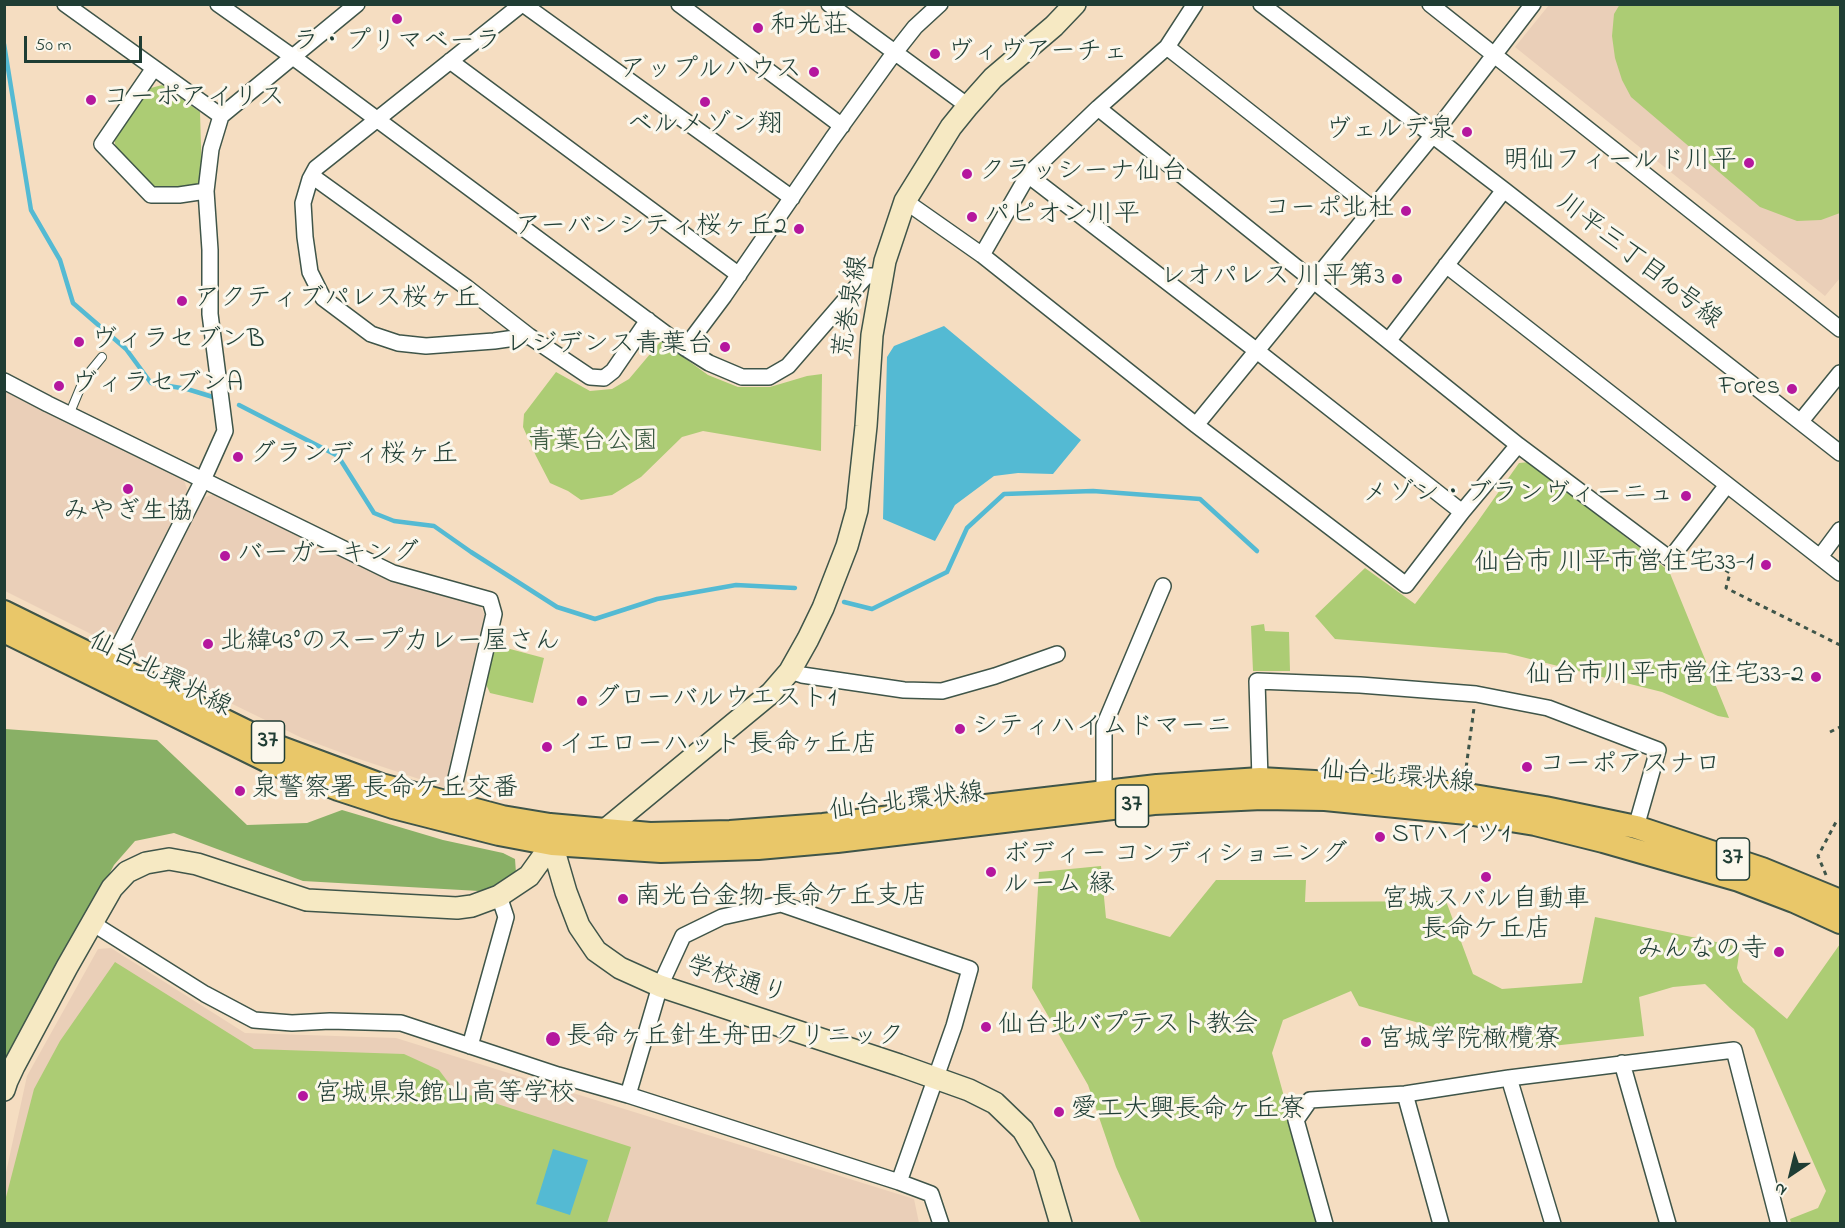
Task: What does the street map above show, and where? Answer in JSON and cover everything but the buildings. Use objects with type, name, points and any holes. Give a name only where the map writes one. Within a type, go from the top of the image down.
[{"type":"main road","name":"仙台北環状線","points":[[4,612],[272,764],[393,807],[488,831],[604,839],[686,851],[758,849],[1154,803],[1262,798],[1325,799],[1467,813],[1592,838],[1676,860],[1739,880],[1840,922]]},
{"type":"main road","name":"仙台北環状線","points":[[4,632],[106,671],[276,746],[381,785],[502,817],[551,834]]},
{"type":"main road","name":"仙台北環状線","points":[[604,839],[650,834],[730,832],[823,825],[1104,792],[1260,779],[1456,793],[1545,808],[1636,827],[1835,892]]},
{"type":"street","points":[[65,4],[220,116]]},
{"type":"street","points":[[218,4],[293,57],[685,348],[709,363],[742,377],[769,377],[788,366],[866,276],[882,276]]},
{"type":"street","points":[[106,671],[203,480],[225,431],[210,314],[210,250],[206,191],[211,149],[220,116],[357,4]]},
{"type":"street","points":[[529,336],[426,346],[398,343],[371,334],[324,298],[310,272],[303,203],[316,168],[523,4],[792,198]]},
{"type":"street","points":[[679,4],[842,126]]},
{"type":"street","points":[[830,4],[968,106]]},
{"type":"street","points":[[685,348],[896,52],[915,27],[940,4]]},
{"type":"street","name":"荒巻泉線","points":[[604,839],[750,712],[790,671],[823,608],[847,546],[857,510],[866,426],[872,334],[885,261],[905,201],[951,127],[968,106],[993,78],[1054,26],[1075,4]]},
{"type":"street","points":[[982,255],[1028,175],[1098,108],[1167,47],[1195,4]]},
{"type":"street","name":"川平三丁目10号線","points":[[1261,4],[1504,190],[1840,453]]},
{"type":"street","points":[[1430,4],[1840,329]]},
{"type":"street","points":[[1196,425],[1433,135],[1533,4]]},
{"type":"street","points":[[1167,47],[1373,209]]},
{"type":"street","points":[[450,61],[739,275]]},
{"type":"street","points":[[154,68],[102,144],[151,195],[179,195],[206,191]]},
{"type":"street","points":[[1098,108],[1518,445],[1670,559],[1727,485]]},
{"type":"street","points":[[1028,175],[1462,512]]},
{"type":"street","points":[[312,176],[466,287],[529,336],[590,377],[604,378],[612,371],[648,320]]},
{"type":"street","points":[[1389,340],[1504,190]]},
{"type":"street","points":[[905,201],[982,255],[1196,425],[1406,585],[1462,512],[1518,445]]},
{"type":"street","points":[[1446,266],[1840,573]]},
{"type":"street","points":[[1801,421],[1840,374]]},
{"type":"street","points":[[4,381],[393,573],[490,600],[494,614],[450,804]]},
{"type":"street","points":[[1820,557],[1840,530]]},
{"type":"street","points":[[1104,792],[1104,726],[1163,586]]},
{"type":"street","points":[[790,671],[802,675],[904,690],[942,691],[995,676],[1057,654]]},
{"type":"street","points":[[1260,779],[1257,681],[1360,685],[1476,694],[1548,708],[1658,750],[1636,827]]},
{"type":"street","points":[[4,1090],[14,1066],[112,888],[127,872],[146,863],[169,859],[197,864],[307,900],[457,908],[472,906],[499,896],[529,876],[551,834]]},
{"type":"street","name":"学校通り","points":[[551,834],[566,892],[579,926],[596,951],[620,968],[660,986],[935,1078],[969,1090],[994,1103],[1023,1130],[1044,1166],[1060,1224]]},
{"type":"street","points":[[470,1046],[506,917],[499,896]]},
{"type":"street","points":[[628,1095],[660,986],[683,936],[722,917],[781,904],[970,969],[954,1026],[900,1182]]},
{"type":"street","points":[[92,923],[205,994],[254,1020],[292,1023],[330,1021],[401,1023],[558,1075],[628,1095],[900,1182],[931,1194],[941,1224]]},
{"type":"street","points":[[1325,1224],[1296,1120],[1310,1100],[1404,1094],[1509,1078],[1734,1050],[1779,1224]]},
{"type":"street","points":[[1622,1063],[1668,1224]]},
{"type":"street","points":[[1509,1078],[1553,1224]]},
{"type":"street","points":[[1404,1094],[1442,1224]]},
{"type":"lane","points":[[69,415],[84,379],[102,357]]},
{"type":"path","points":[[1683,543],[1730,573],[1726,588],[1840,645]]},
{"type":"path","points":[[1464,784],[1476,694]]},
{"type":"path","points":[[1830,732],[1840,728]]},
{"type":"path","points":[[1835,892],[1818,856],[1836,822],[1840,820]]},
{"type":"shaded area","name":"明仙フィールド川平","points":[[1549,5],[1840,5],[1840,278],[1825,296],[1515,47]]},
{"type":"shaded area","points":[[5,391],[184,480],[188,492],[111,644],[5,591]]},
{"type":"shaded area","points":[[214,494],[391,581],[480,606],[486,617],[446,788],[302,738],[126,652],[200,499]]},
{"type":"shaded area","name":"宮城県泉館山高等学校","points":[[111,948],[245,1033],[396,1038],[914,1199],[919,1223],[5,1224],[5,1177],[27,1076],[98,949]]},
{"type":"green space","name":"明仙フィールド川平","points":[[1620,4],[1840,5],[1840,213],[1821,220],[1797,221],[1760,207],[1631,97],[1622,80],[1615,58],[1612,36],[1614,14]]},
{"type":"green space","points":[[162,85],[200,112],[202,181],[194,189],[155,187],[116,149],[114,138],[151,88]]},
{"type":"green space","name":"青葉台公園","points":[[661,341],[708,375],[738,387],[770,387],[822,374],[821,451],[703,431],[682,437],[641,477],[612,495],[581,500],[550,483],[523,427],[524,414],[556,372],[590,391],[612,389],[629,379]]},
{"type":"green space","points":[[1530,462],[1669,571],[1729,718],[1718,716],[1662,692],[1506,653],[1335,639],[1315,616],[1365,568],[1415,604],[1519,463]]},
{"type":"green space","points":[[1264,624],[1265,631],[1289,632],[1290,671],[1253,671],[1251,626]]},
{"type":"green space","points":[[495,645],[544,658],[533,703],[490,693],[485,682]]},
{"type":"green space","points":[[5,729],[157,740],[247,825],[307,823],[342,810],[443,840],[503,853],[515,859],[516,873],[499,886],[479,891],[303,881],[174,833],[135,841],[114,865],[5,1071]]},
{"type":"green space","points":[[1101,866],[1106,918],[1170,937],[1216,880],[1306,880],[1305,902],[1446,901],[1473,974],[1502,989],[1582,983],[1595,917],[1740,947],[1737,968],[1743,982],[1787,1019],[1840,944],[1840,1223],[1791,1223],[1790,1219],[1818,1208],[1826,1191],[1754,1029],[1705,984],[1673,987],[1639,997],[1644,1036],[1515,1050],[1359,1006],[1351,991],[1283,1020],[1272,1053],[1319,1223],[1141,1223],[1116,1167],[1088,1085],[1032,988],[1039,872]]},
{"type":"green space","name":"宮城県泉館山高等学校","points":[[115,962],[254,1049],[404,1054],[439,1070],[454,1090],[631,1147],[607,1223],[5,1224],[5,1201],[34,1089],[60,1041]]},
{"type":"water","points":[[944,326],[1081,440],[1053,474],[1018,473],[994,476],[955,505],[935,541],[883,519],[887,357],[894,346]]},
{"type":"water","points":[[553,1149],[588,1160],[570,1215],[536,1204]]},
{"type":"waterway","points":[[4,44],[31,210],[60,260],[73,303],[126,349],[151,383],[187,389],[213,397]]},
{"type":"waterway","points":[[239,405],[338,456],[374,513],[394,521],[434,526],[557,607],[595,619],[657,599],[736,585],[795,588]]},
{"type":"waterway","points":[[844,602],[872,609],[947,572],[967,528],[1004,494],[1093,491],[1200,499],[1257,551]]},
{"type":"place","name":"ラ・プリマベーラ","points":[[397,19]]},
{"type":"place","name":"和光荘","points":[[758,28]]},
{"type":"place","name":"ヴィヴアーチェ","points":[[935,54]]},
{"type":"place","name":"アップルハウス","points":[[814,72]]},
{"type":"place","name":"コーポアイリス","points":[[91,100]]},
{"type":"place","name":"ベルメゾン翔","points":[[705,102]]},
{"type":"place","name":"ヴェルデ泉","points":[[1467,132]]},
{"type":"place","name":"明仙フィールド川平","points":[[1749,163]]},
{"type":"place","name":"クラッシーナ仙台","points":[[967,174]]},
{"type":"place","name":"コーポ北杜","points":[[1406,211]]},
{"type":"place","name":"パピオン川平","points":[[972,217]]},
{"type":"place","name":"アーバンシティ桜ヶ丘2","points":[[799,229]]},
{"type":"place","name":"レオパレス 川平第3","points":[[1397,279]]},
{"type":"place","name":"アクティブパレス桜ヶ丘","points":[[182,301]]},
{"type":"place","name":"ヴィラセブンB","points":[[79,342]]},
{"type":"place","name":"レジデンス青葉台","points":[[725,347]]},
{"type":"place","name":"ヴィラセブンA","points":[[59,386]]},
{"type":"place","name":"Fores","points":[[1792,389]]},
{"type":"place","name":"グランディ桜ヶ丘","points":[[238,457]]},
{"type":"place","name":"みやぎ生協","points":[[128,489]]},
{"type":"place","name":"メゾン・ブランヴィーニュ","points":[[1686,496]]},
{"type":"place","name":"バーガーキング","points":[[225,556]]},
{"type":"place","name":"仙台市 川平市営住宅33-1","points":[[1766,565]]},
{"type":"place","name":"北緯43°のスープカレー屋さん","points":[[208,644]]},
{"type":"place","name":"仙台市川平市営住宅33-2","points":[[1816,677]]},
{"type":"place","name":"グローバルウエスト1","points":[[582,701]]},
{"type":"place","name":"シティハイムドマーニ","points":[[960,729]]},
{"type":"place","name":"イエローハット 長命ヶ丘店","points":[[547,747]]},
{"type":"place","name":"コーポアスナロ","points":[[1527,767]]},
{"type":"place","name":"泉警察署 長命ケ丘交番","points":[[240,791]]},
{"type":"place","name":"STハイツ1","points":[[1380,837]]},
{"type":"place","name":"ボディー コンディショニング ルーム 縁","points":[[991,872]]},
{"type":"place","name":"宮城スバル自動車 長命ケ丘店","points":[[1486,877]]},
{"type":"place","name":"南光台金物 長命ケ丘支店","points":[[623,899]]},
{"type":"place","name":"みんなの寺","points":[[1779,952]]},
{"type":"place","name":"仙台北バプテスト教会","points":[[986,1027]]},
{"type":"place","name":"長命ヶ丘針生舟田クリニック","points":[[553,1039]]},
{"type":"place","name":"宮城学院橄欖寮","points":[[1366,1042]]},
{"type":"place","name":"宮城県泉館山高等学校","points":[[303,1096]]},
{"type":"place","name":"愛工大興長命ヶ丘寮","points":[[1059,1112]]}]
